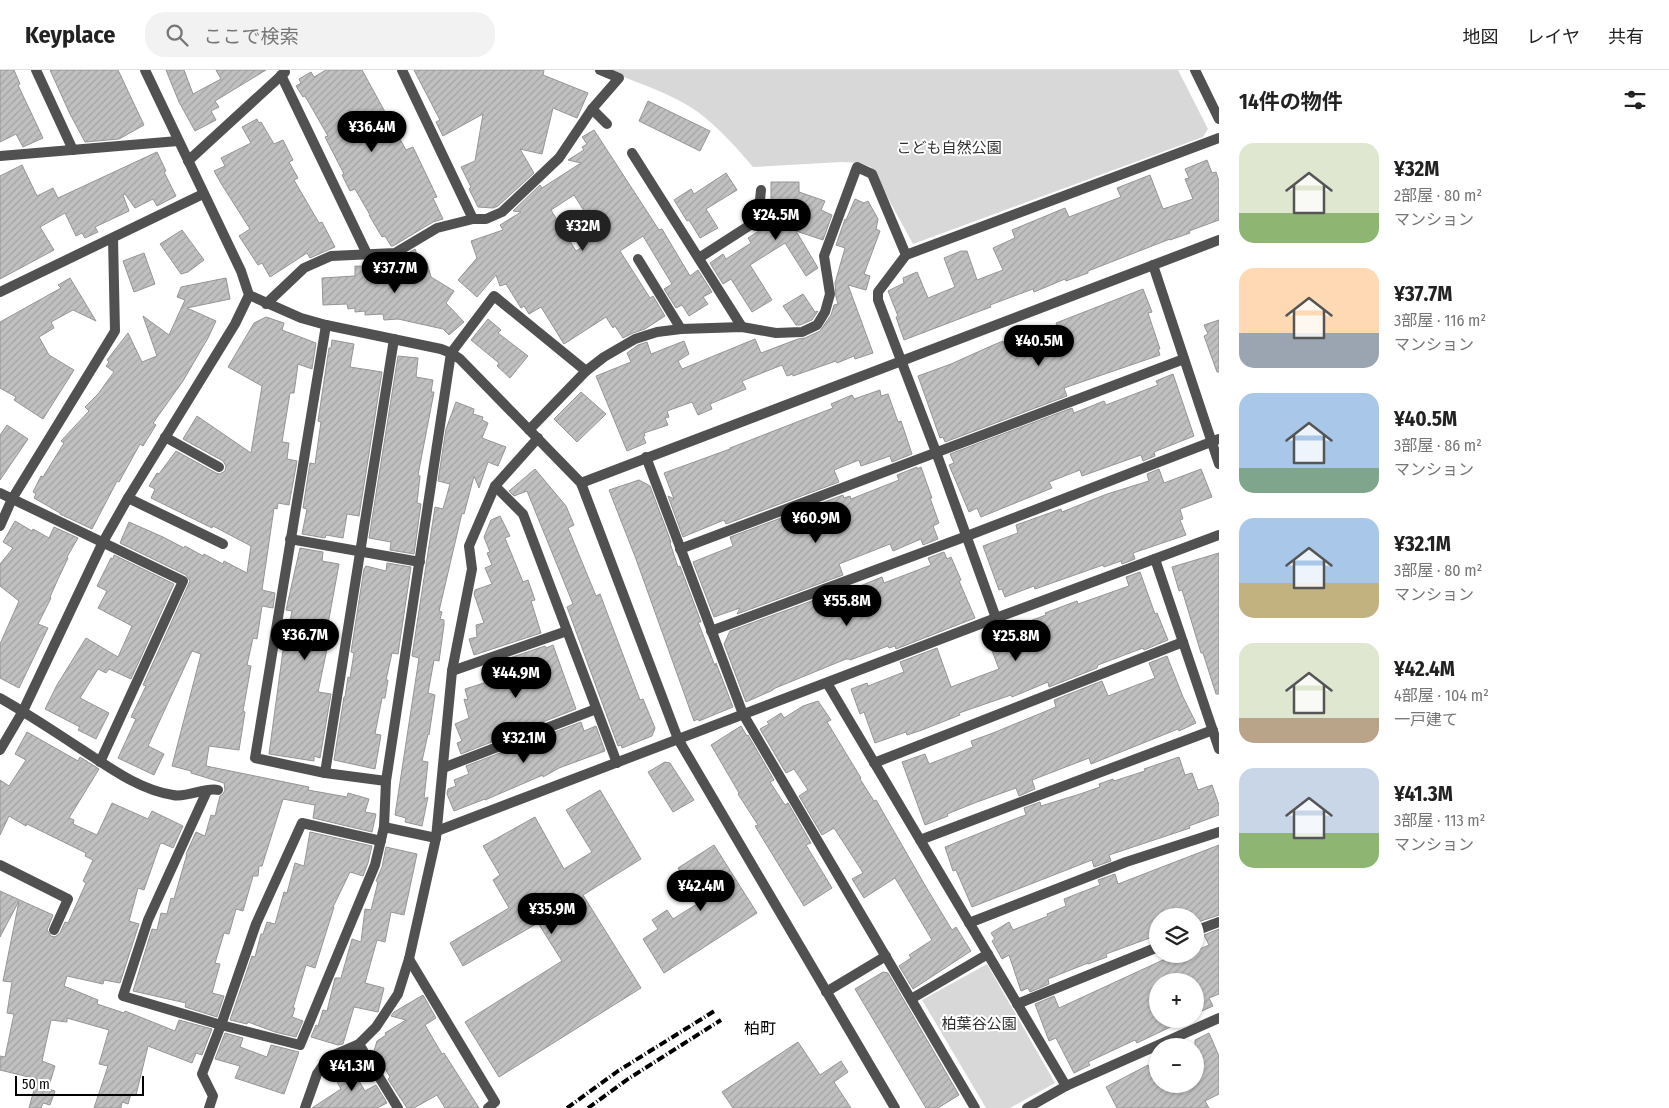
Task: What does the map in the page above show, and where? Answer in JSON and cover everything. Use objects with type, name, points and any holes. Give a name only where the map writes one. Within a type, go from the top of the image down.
[{"type":"street","points":[[36,70],[73,150]]},
{"type":"street","points":[[0,750],[23,711],[103,542],[128,498],[236,324],[249,295],[241,271],[145,70]]},
{"type":"street","points":[[402,70],[473,219]]},
{"type":"street","points":[[266,304],[304,268],[331,256],[395,253],[437,228],[473,219],[486,220],[502,212],[559,158],[592,109],[619,78],[600,70]]},
{"type":"street","points":[[1195,70],[1219,120]]},
{"type":"street","points":[[188,161],[284,72],[367,254]]},
{"type":"street","points":[[592,109],[607,124]]},
{"type":"street","points":[[996,618],[878,300],[878,292],[906,255],[1219,138]]},
{"type":"street","points":[[0,156],[178,141]]},
{"type":"street","points":[[632,152],[742,327]]},
{"type":"street","points":[[529,430],[586,371],[604,357],[634,339],[657,332],[681,329],[742,327],[776,333],[802,332],[817,324],[825,312],[830,294],[824,256],[857,168],[872,174],[906,255]]},
{"type":"street","points":[[699,258],[758,220],[760,190]]},
{"type":"street","points":[[0,292],[203,194]]},
{"type":"street","points":[[0,526],[12,499],[115,331],[113,238]]},
{"type":"street","points":[[580,483],[1219,240]]},
{"type":"street","points":[[638,259],[681,329]]},
{"type":"street","points":[[1153,265],[1184,359],[1215,440],[1219,464]]},
{"type":"street","points":[[249,295],[301,318],[441,349],[451,353],[460,359],[580,483],[678,739],[895,1108]]},
{"type":"street","points":[[207,791],[148,920],[123,996],[221,1025],[300,1045],[375,866],[381,841],[384,827],[386,781],[451,353],[494,296],[586,371]]},
{"type":"street","points":[[326,325],[255,758],[325,772],[386,781]]},
{"type":"street","points":[[325,772],[394,339]]},
{"type":"street","points":[[680,548],[1184,359]]},
{"type":"street","points":[[166,437],[219,467]]},
{"type":"street","points":[[306,1108],[317,1074],[329,1057],[359,1044],[376,1027],[398,994],[409,959],[436,834],[452,671],[472,569],[468,546],[495,486],[538,438]]},
{"type":"street","points":[[711,631],[967,536],[1215,440]]},
{"type":"street","points":[[646,457],[743,714],[975,1108]]},
{"type":"street","points":[[495,486],[523,514],[617,763]]},
{"type":"street","points":[[0,493],[183,581],[100,762]]},
{"type":"street","points":[[128,498],[223,544]]},
{"type":"street","points":[[384,827],[436,834],[743,714],[1219,535]]},
{"type":"street","points":[[290,538],[420,562]]},
{"type":"street","points":[[1155,560],[1219,749]]},
{"type":"street","points":[[452,671],[567,631]]},
{"type":"street","points":[[874,763],[1183,642]]},
{"type":"street","points":[[827,683],[1066,1086]]},
{"type":"street","points":[[0,698],[100,762],[142,786],[174,796],[212,789],[218,790]]},
{"type":"street","points":[[443,768],[596,709]]},
{"type":"street","points":[[920,840],[1212,730]]},
{"type":"street","points":[[209,1108],[213,1096],[202,1074],[256,924],[300,820],[381,841]]},
{"type":"street","points":[[969,923],[1126,862],[1219,832]]},
{"type":"street","points":[[0,865],[68,899],[54,930]]},
{"type":"street","points":[[1204,928],[1219,922]]},
{"type":"street","points":[[1017,1004],[1149,951]]},
{"type":"street","points":[[911,999],[988,954]]},
{"type":"street","points":[[826,992],[886,956]]},
{"type":"street","points":[[409,959],[496,1102],[488,1108]]},
{"type":"street","points":[[1027,1108],[1066,1086],[1219,1018]]},
{"type":"street","points":[[359,1044],[398,1108]]},
{"type":"green space","name":"こども自然公園","points":[[607,70],[1178,70],[1208,129],[1203,137],[913,244],[871,167],[860,163],[842,162],[753,167],[727,138],[688,105]]},
{"type":"green space","name":"柏葉谷公園","points":[[987,964],[1055,1083],[1010,1108],[986,1108],[922,1000]]},
{"type":"building","points":[[0,70],[14,70],[20,84],[18,85],[43,138],[23,147],[16,134],[0,142]]},
{"type":"building","points":[[50,70],[118,70],[144,125],[119,139],[85,142]]},
{"type":"building","points":[[166,70],[184,70],[193,94],[221,79],[216,70],[266,70],[215,101],[219,107],[211,111],[216,120],[195,131],[179,102]]},
{"type":"building","points":[[326,70],[362,70],[406,150],[413,147],[437,197],[433,198],[443,219],[433,222],[393,246],[391,246],[385,236],[382,237],[355,189],[350,191],[342,175],[344,174],[325,137],[328,136],[305,96],[303,97],[296,86],[301,83],[299,79],[311,72],[314,77]]},
{"type":"building","points":[[414,70],[544,70],[543,75],[588,93],[577,118],[553,108],[542,154],[520,149],[534,173],[498,206],[493,208],[478,207],[461,167],[475,161],[483,114],[443,136],[436,122],[440,120]]},
{"type":"building","points":[[648,101],[710,131],[700,151],[639,121]]},
{"type":"building","points":[[257,119],[259,123],[261,122],[274,144],[283,140],[293,160],[289,162],[298,178],[294,180],[319,223],[322,222],[335,247],[310,258],[307,253],[270,277],[262,263],[258,265],[239,236],[250,229],[214,171],[225,166],[221,158],[251,143],[242,127]]},
{"type":"building","points":[[594,130],[659,230],[662,229],[690,276],[698,270],[712,292],[703,297],[708,304],[689,316],[682,305],[676,308],[664,289],[672,284],[643,236],[620,251],[650,298],[653,296],[665,316],[645,329],[623,338],[606,317],[564,344],[541,307],[529,314],[524,306],[521,308],[506,284],[500,286],[496,275],[477,297],[458,280],[477,258],[471,241],[503,230],[500,225],[521,212],[513,211],[540,185],[542,188],[581,163],[568,160],[584,150],[582,147],[587,144],[582,137]],"holes":[[[574,195],[600,236],[576,251],[551,210]]]},
{"type":"building","points":[[157,152],[166,171],[164,172],[176,196],[157,206],[153,199],[135,208],[125,194],[123,195],[129,211],[95,227],[98,232],[85,238],[82,233],[76,236],[65,213],[40,227],[54,250],[0,279],[0,176],[22,165],[37,196],[53,188],[58,198]]},
{"type":"building","points":[[1207,160],[1212,173],[1216,172],[1219,181],[1219,220],[1189,231],[1190,233],[1088,271],[1088,273],[1066,281],[1065,279],[1034,292],[1033,289],[904,340],[896,317],[898,316],[888,291],[904,283],[903,278],[917,272],[928,298],[955,287],[944,258],[961,251],[967,251],[977,280],[1003,270],[993,248],[1015,238],[1012,230],[1065,208],[1069,217],[1121,197],[1117,188],[1150,175],[1163,209],[1193,199],[1185,179],[1189,178],[1185,169]]},
{"type":"building","points":[[726,173],[737,190],[706,209],[718,228],[700,238],[674,200],[691,189],[694,194]]},
{"type":"building","points":[[771,182],[799,182],[799,192],[825,201],[821,210],[832,215],[823,240],[796,231],[818,268],[806,276],[785,243],[750,265],[772,300],[752,312],[731,279],[723,284],[710,263],[723,254],[726,259],[751,243],[748,238],[779,218],[771,213]]},
{"type":"building","points":[[855,199],[864,203],[868,201],[878,219],[876,229],[880,231],[864,274],[870,276],[866,290],[848,285],[873,353],[855,359],[854,356],[837,363],[836,361],[793,376],[793,374],[787,376],[782,365],[742,381],[746,389],[710,404],[712,409],[698,415],[692,402],[667,411],[669,417],[665,418],[668,425],[644,433],[645,436],[643,436],[646,443],[627,451],[596,376],[631,362],[627,353],[638,345],[647,342],[651,354],[684,341],[689,354],[678,361],[682,369],[755,339],[761,353],[820,331],[831,315],[834,305],[838,304],[835,283],[845,248],[836,245],[845,219]]},
{"type":"building","points":[[182,230],[204,260],[188,272],[181,274],[160,244]]},
{"type":"building","points":[[415,249],[421,265],[427,263],[431,277],[454,291],[446,303],[464,322],[449,335],[443,329],[398,319],[384,320],[383,314],[365,315],[365,311],[355,312],[355,308],[348,309],[347,304],[323,305],[322,278],[355,276],[355,266],[403,268],[398,259]]},
{"type":"building","points":[[144,253],[155,284],[134,292],[123,261]]},
{"type":"building","points":[[70,278],[96,321],[73,310],[51,322],[54,328],[39,337],[49,355],[74,370],[43,419],[14,400],[16,397],[0,388],[0,322],[61,288],[58,285]]},
{"type":"building","points":[[226,278],[230,299],[187,308],[216,321],[183,381],[153,423],[156,425],[143,446],[140,444],[119,482],[117,481],[92,529],[60,514],[34,498],[36,494],[33,492],[41,476],[43,477],[64,443],[61,441],[89,411],[85,407],[98,394],[114,372],[106,366],[109,362],[107,360],[128,333],[142,362],[157,356],[143,316],[169,335],[185,300],[177,297],[181,287]]},
{"type":"building","points":[[1143,289],[1152,312],[1148,313],[1160,349],[1158,349],[1160,355],[1064,388],[1067,396],[945,442],[943,437],[940,438],[918,376],[1003,341],[1004,344],[1030,333],[1035,344],[1060,333],[1056,323]]},
{"type":"building","points":[[803,294],[815,312],[818,311],[812,320],[796,325],[783,306]]},
{"type":"building","points":[[266,317],[284,323],[282,330],[316,343],[312,369],[298,364],[294,393],[290,393],[282,442],[289,443],[287,459],[297,461],[289,505],[278,503],[277,509],[274,508],[262,590],[275,593],[273,608],[262,606],[257,639],[253,638],[247,665],[251,666],[243,711],[245,712],[239,750],[209,746],[206,766],[309,787],[308,790],[347,797],[348,793],[369,799],[365,812],[376,814],[372,832],[313,818],[315,805],[283,799],[262,866],[259,866],[258,876],[253,876],[243,911],[236,909],[229,934],[224,933],[215,963],[220,964],[212,993],[224,996],[217,1017],[185,1007],[186,1003],[133,991],[152,929],[157,930],[161,913],[167,914],[171,898],[174,899],[186,854],[196,832],[205,836],[211,815],[215,816],[220,796],[225,790],[224,783],[172,766],[201,654],[192,651],[148,746],[164,754],[154,775],[118,758],[136,719],[131,717],[146,686],[143,685],[190,581],[186,575],[120,543],[129,522],[184,548],[185,546],[223,564],[224,561],[247,573],[251,546],[213,526],[212,528],[151,498],[155,489],[149,486],[157,473],[159,474],[176,451],[216,473],[220,474],[225,471],[226,466],[223,461],[183,439],[197,416],[251,453],[262,386],[228,367],[254,323]]},
{"type":"building","points":[[488,319],[501,330],[498,333],[528,356],[510,378],[497,366],[499,363],[471,340]]},
{"type":"building","points":[[1219,320],[1219,372],[1217,372],[1204,336],[1208,334],[1204,325]]},
{"type":"building","points":[[332,340],[354,344],[350,367],[382,372],[359,516],[347,514],[343,538],[326,535],[325,538],[302,534],[307,509],[303,508],[310,463],[315,464],[321,422],[318,421],[329,348],[331,348]]},
{"type":"building","points":[[398,356],[418,358],[416,377],[433,380],[431,392],[434,392],[418,475],[420,476],[417,503],[421,504],[414,554],[390,550],[391,542],[369,538]]},
{"type":"building","points":[[1173,374],[1194,436],[1154,452],[1155,456],[1143,461],[1141,455],[1082,476],[1080,470],[1049,482],[1052,488],[981,517],[977,508],[969,512],[949,465],[954,463],[950,454],[1072,408],[1074,413],[1104,401],[1106,405],[1158,385],[1156,381]]},
{"type":"building","points":[[880,390],[881,396],[888,394],[898,422],[901,421],[912,454],[892,462],[890,456],[861,466],[859,460],[834,470],[839,482],[726,524],[724,520],[683,537],[668,496],[674,499],[664,473],[833,408],[831,404],[852,395],[854,399]]},
{"type":"building","points":[[581,392],[606,414],[577,442],[554,419]]},
{"type":"building","points":[[456,402],[474,409],[473,414],[483,417],[482,420],[488,423],[482,438],[506,447],[498,466],[488,462],[479,488],[474,476],[464,514],[462,513],[439,611],[442,612],[440,619],[444,620],[444,625],[439,661],[434,660],[428,693],[435,695],[429,735],[422,761],[428,762],[424,799],[428,797],[422,826],[405,822],[406,818],[395,815],[419,658],[412,656],[435,507],[443,509],[450,484],[438,481],[446,429]]},
{"type":"building","points":[[7,425],[28,439],[0,480],[0,435]]},
{"type":"building","points":[[917,467],[917,469],[921,467],[932,498],[930,498],[939,523],[933,526],[938,539],[923,545],[921,539],[893,551],[890,544],[839,564],[843,575],[737,614],[740,608],[714,617],[693,562],[733,546],[730,537],[843,495],[844,498],[850,496],[851,499],[899,480],[897,475]]},
{"type":"building","points":[[535,469],[566,506],[574,525],[568,528],[596,596],[600,594],[640,700],[643,699],[655,728],[652,736],[622,748],[621,745],[618,746],[567,607],[573,604],[527,491],[514,496],[509,491]]},
{"type":"building","points":[[1159,469],[1164,483],[1201,469],[1212,497],[1180,509],[1183,519],[1180,520],[1186,535],[1133,553],[1135,559],[1122,564],[1121,561],[1104,567],[1103,565],[1035,589],[1034,586],[1005,597],[1002,589],[999,590],[983,546],[1018,533],[1016,525],[1061,509],[1062,512],[1107,494],[1149,481],[1147,474]]},
{"type":"building","points":[[639,480],[650,486],[671,542],[678,567],[680,566],[701,622],[698,622],[733,707],[699,721],[698,719],[694,721],[636,559],[609,490]]},
{"type":"building","points":[[500,516],[510,536],[505,538],[523,582],[528,580],[535,600],[531,601],[541,633],[474,655],[469,639],[477,637],[476,625],[484,623],[474,594],[475,590],[492,584],[485,568],[492,565],[487,553],[490,552],[484,537],[491,520]]},
{"type":"building","points":[[15,521],[49,538],[54,527],[78,538],[67,557],[51,598],[38,624],[48,628],[19,688],[0,678],[0,644],[19,601],[0,586],[0,564],[13,548],[3,542]]},
{"type":"building","points":[[300,548],[323,552],[322,561],[339,564],[328,624],[332,625],[318,692],[331,694],[320,758],[314,756],[314,761],[269,754],[284,643],[286,643],[292,611],[286,610]]},
{"type":"building","points":[[944,552],[947,559],[951,557],[975,618],[896,649],[895,646],[889,648],[888,646],[850,660],[846,659],[746,702],[724,644],[730,631],[847,588],[848,591],[882,577],[884,583],[931,565],[928,558]]},
{"type":"building","points":[[1219,553],[1219,694],[1216,694],[1203,653],[1201,653],[1182,590],[1179,591],[1172,567]]},
{"type":"building","points":[[114,555],[174,584],[131,679],[109,669],[106,673],[98,669],[80,698],[109,713],[96,739],[78,730],[80,727],[45,709],[57,685],[86,638],[118,657],[132,626],[98,608],[107,591],[97,586]]},
{"type":"building","points":[[387,563],[411,567],[398,654],[392,653],[386,680],[388,680],[385,698],[382,698],[375,734],[381,735],[375,769],[334,760],[344,697],[348,677],[350,678],[354,653],[351,652],[364,569],[366,566],[386,571]]},
{"type":"building","points":[[1140,572],[1155,614],[1157,613],[1168,640],[1098,665],[1097,668],[1049,687],[1048,682],[1012,697],[1011,695],[959,713],[960,715],[922,730],[907,735],[906,732],[875,743],[864,712],[860,714],[851,689],[867,683],[868,686],[904,672],[900,662],[937,648],[951,687],[999,669],[986,635],[1001,629],[1005,638],[1029,629],[1027,622],[1046,615],[1045,613],[1077,601],[1078,604],[1129,586],[1126,577]]},
{"type":"building","points":[[553,645],[576,709],[461,754],[457,743],[462,741],[455,724],[469,718],[464,699],[468,700],[465,689],[506,676],[501,661]]},
{"type":"building","points":[[1167,656],[1183,697],[1196,723],[1091,764],[1089,758],[1032,780],[1035,789],[1019,796],[1016,788],[947,814],[948,816],[925,825],[902,762],[925,754],[929,764],[973,747],[971,741],[1056,707],[1054,700],[1102,681],[1108,696],[1155,678],[1149,663]]},
{"type":"building","points":[[818,701],[831,720],[827,722],[860,779],[874,801],[876,800],[952,930],[956,927],[971,951],[913,989],[899,966],[911,958],[909,955],[932,940],[895,878],[864,898],[852,879],[863,873],[860,868],[834,828],[822,835],[799,796],[808,790],[794,769],[786,773],[760,729],[781,713],[784,718],[803,706]]},
{"type":"building","points":[[581,722],[584,731],[596,726],[605,751],[454,811],[447,794],[448,789],[456,786],[454,780],[469,774],[466,766]]},
{"type":"building","points":[[741,726],[774,780],[770,782],[785,805],[788,803],[811,843],[806,845],[832,888],[804,906],[755,826],[758,825],[738,794],[711,745]]},
{"type":"building","points":[[27,732],[78,761],[80,757],[99,769],[69,818],[74,820],[73,824],[97,835],[112,803],[148,819],[152,811],[183,826],[173,848],[162,843],[160,844],[144,890],[138,888],[129,921],[139,924],[120,983],[104,980],[103,984],[67,976],[64,986],[98,1000],[97,1004],[124,1013],[125,1011],[175,1031],[179,1020],[212,1029],[202,1055],[196,1053],[192,1063],[148,1046],[136,1095],[131,1094],[128,1104],[122,1102],[121,1108],[94,1108],[108,1066],[99,1064],[109,1030],[67,1018],[67,1022],[51,1020],[42,1061],[55,1066],[48,1089],[55,1091],[50,1105],[43,1103],[41,1108],[29,1108],[37,1079],[0,1070],[0,1056],[5,1057],[14,1014],[7,1013],[12,982],[3,981],[19,901],[0,937],[0,891],[53,915],[47,930],[51,936],[55,937],[60,933],[65,922],[68,923],[86,883],[83,881],[93,860],[85,856],[86,853],[27,824],[26,826],[9,816],[0,835],[0,780],[9,786],[26,760],[15,754]]},
{"type":"building","points":[[1179,757],[1185,775],[1192,773],[1198,790],[1212,785],[1219,805],[1219,815],[1189,826],[1190,828],[1109,855],[1111,861],[1094,867],[1092,860],[972,907],[956,870],[953,871],[945,847],[1026,815],[1024,808],[1040,802],[1041,806],[1080,794],[1100,787],[1099,784],[1145,771],[1144,769]]},
{"type":"building","points":[[665,762],[670,763],[694,800],[673,812],[648,772]]},
{"type":"building","points":[[600,790],[641,859],[583,895],[641,988],[499,1077],[465,1022],[562,961],[538,923],[463,966],[450,943],[509,908],[493,880],[500,875],[483,846],[535,817],[564,869],[592,852],[566,810]]},
{"type":"building","points":[[310,832],[372,846],[363,876],[350,872],[333,907],[315,968],[306,965],[293,1008],[295,1008],[292,1017],[303,1021],[296,1037],[248,1022],[247,1024],[230,1020],[252,956],[255,957],[261,934],[263,934],[267,922],[275,924],[284,892],[287,893],[295,863],[304,866]]},
{"type":"building","points":[[714,845],[757,913],[664,973],[643,939],[658,929],[652,920],[667,910],[673,919],[700,902],[678,868]]},
{"type":"building","points":[[1219,845],[1219,915],[1204,920],[1204,908],[1149,908],[1149,938],[1106,954],[1107,957],[1048,979],[1049,984],[1030,992],[1028,988],[1021,991],[1009,955],[1002,959],[992,941],[995,939],[991,933],[1009,922],[1013,930],[1048,916],[1047,914],[1066,906],[1064,899],[1100,885],[1098,880],[1115,874],[1118,884]]},
{"type":"building","points":[[386,847],[417,854],[404,915],[391,912],[385,942],[377,940],[365,983],[384,988],[378,1012],[354,1007],[343,1044],[338,1045],[311,1037],[316,1025],[318,1026],[323,1010],[327,1011],[335,978],[341,978],[352,939],[361,942],[365,909],[371,910],[378,882],[376,881],[382,867]]},
{"type":"building","points":[[1219,929],[1219,994],[1209,998],[1213,1006],[1204,1010],[1204,973],[1149,973],[1149,1028],[1168,1028],[1137,1043],[1135,1040],[1088,1062],[1090,1065],[1074,1073],[1056,1038],[1049,1041],[1035,1004],[1054,996],[1059,1008],[1156,963],[1204,963],[1204,947],[1209,945],[1204,935]]},
{"type":"building","points":[[883,972],[888,973],[959,1095],[938,1108],[926,1108],[855,989]]},
{"type":"building","points":[[423,995],[436,1018],[425,1025],[442,1054],[444,1053],[479,1108],[445,1108],[437,1095],[414,1108],[407,1108],[388,1079],[390,1077],[374,1051],[377,1041],[386,1035],[385,1033],[406,1020],[391,1016],[394,1012]]},
{"type":"building","points":[[225,1033],[243,1038],[240,1047],[267,1057],[271,1045],[299,1052],[284,1094],[235,1078],[240,1066],[215,1059]]},
{"type":"building","points":[[1209,1033],[1219,1056],[1219,1094],[1205,1101],[1209,1108],[1117,1108],[1106,1087],[1148,1065],[1149,1093],[1204,1093],[1204,1038],[1199,1038]]},
{"type":"building","points":[[798,1042],[820,1075],[841,1061],[848,1072],[834,1082],[851,1108],[733,1108],[722,1092]]},
{"type":"building","points":[[347,1061],[365,1091],[376,1085],[387,1103],[377,1108],[312,1108],[341,1089],[331,1071]]},
{"type":"railway","points":[[567,1108],[618,1071],[716,1010]]},
{"type":"railway","points":[[588,1108],[628,1079],[721,1020]]},
{"type":"district","name":"柏町","points":[[760,1028]]}]
